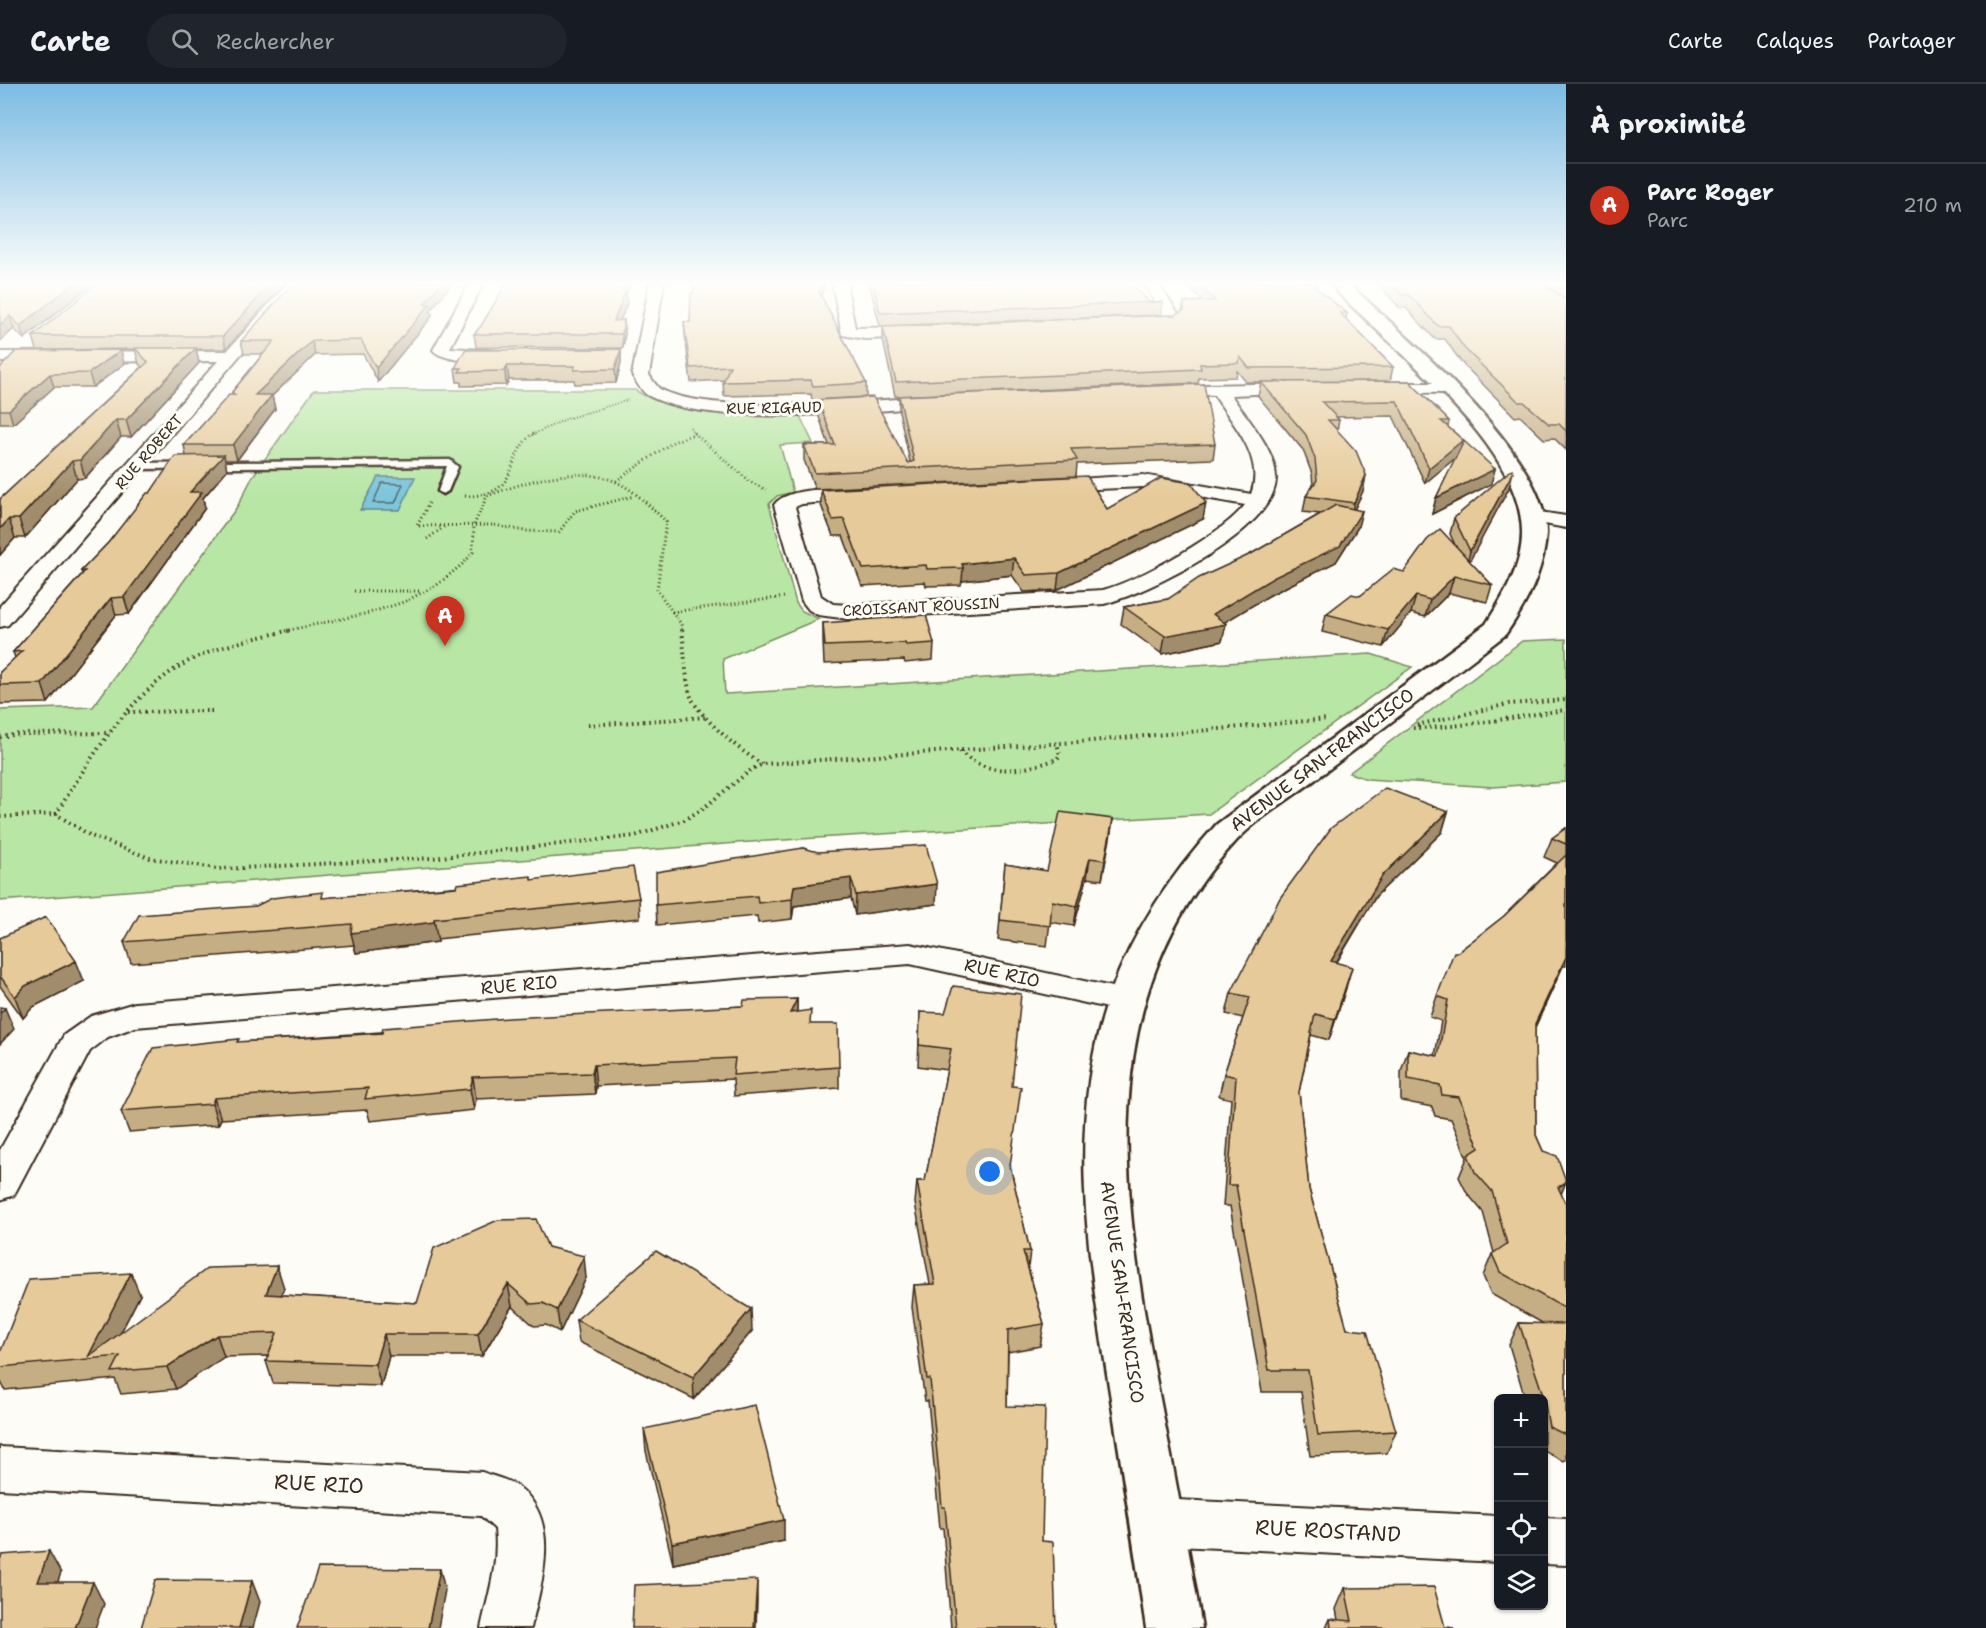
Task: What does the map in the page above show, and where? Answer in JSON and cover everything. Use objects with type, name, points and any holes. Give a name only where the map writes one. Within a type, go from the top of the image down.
[{"type":"street","points":[[450,354],[454,356],[521,356]]},
{"type":"street","name":"AVENUE SAN-FRANCISCO","points":[[1174,1628],[1123,1328],[1108,1215],[1106,1165],[1108,1110],[1120,1021],[1126,1001],[1165,915],[1193,870],[1228,831],[1484,639],[1521,603],[1535,580],[1556,521],[1522,465],[1411,354]]},
{"type":"street","points":[[626,355],[644,355]]},
{"type":"street","name":"RUE RIGAUD","points":[[644,355],[641,380],[648,389],[663,397],[699,406],[760,409],[962,400]]},
{"type":"street","points":[[0,369],[8,357],[232,356]]},
{"type":"street","name":"RUE ROBERT","points":[[0,620],[232,356]]},
{"type":"street","points":[[1184,391],[1320,388]]},
{"type":"street","points":[[1355,388],[1446,388]]},
{"type":"street","name":"CROISSANT ROUSSIN","points":[[810,596],[814,604],[838,612],[1114,595],[1197,553],[1245,519],[1258,501],[1266,480],[1264,461],[1219,389]]},
{"type":"street","points":[[1030,486],[1143,481],[1258,501]]},
{"type":"street","points":[[810,596],[784,512],[784,504],[798,498],[880,493]]},
{"type":"street","name":"RUE RIO","points":[[0,1185],[76,1044],[87,1032],[100,1025],[135,1015],[910,954],[1126,1001]]},
{"type":"street","name":"RUE RIO","points":[[0,1468],[482,1494],[502,1503],[516,1519],[522,1539],[506,1628]]},
{"type":"street","name":"RUE ROSTAND","points":[[1157,1522],[1494,1539]]},
{"type":"street","points":[[1548,1540],[1566,1542]]},
{"type":"lane","points":[[137,466],[450,463],[453,467],[438,493]]},
{"type":"path","points":[[56,814],[87,763],[128,712],[174,672],[206,654],[362,615],[424,591],[455,572],[470,556],[476,543],[473,527],[488,496],[508,479],[527,439],[566,418],[634,399]]},
{"type":"path","points":[[690,421],[694,434],[749,481],[769,491]]},
{"type":"path","points":[[615,481],[673,442],[694,434]]},
{"type":"path","points":[[458,496],[488,496],[511,486],[542,479],[586,477],[615,481],[666,521],[667,528],[656,584],[657,590],[681,624],[691,698],[707,717],[752,759],[763,764]]},
{"type":"path","points":[[438,493],[417,526],[494,525],[525,531],[559,532],[575,511],[634,496]]},
{"type":"path","points":[[427,539],[445,527]]},
{"type":"path","points":[[354,591],[424,591]]},
{"type":"path","points":[[672,612],[707,606],[732,606],[771,598],[810,596]]},
{"type":"path","points":[[1566,700],[1509,704],[1405,727],[1425,730],[1452,728],[1510,715],[1566,710]]},
{"type":"path","points":[[128,712],[214,711]]},
{"type":"path","points":[[588,725],[707,717]]},
{"type":"path","points":[[0,817],[56,814],[91,836],[128,852],[199,866],[276,868],[432,858],[610,840],[662,830],[701,810],[752,769],[763,764],[1248,727],[1307,718],[1333,720]]},
{"type":"path","points":[[0,736],[111,733]]},
{"type":"path","points":[[960,750],[975,766],[999,771],[1057,759],[1060,755],[1057,743]]},
{"type":"green space","points":[[314,390],[635,390],[653,400],[693,411],[735,414],[798,412],[813,443],[780,445],[793,492],[777,496],[769,504],[796,603],[802,611],[819,619],[723,659],[725,694],[1371,654],[1412,667],[1209,814],[750,842],[0,901],[0,710],[93,707],[237,507],[253,476]]},
{"type":"green space","points":[[1566,639],[1566,782],[1493,787],[1367,779],[1349,773],[1522,641]]},
{"type":"water","points":[[378,477],[415,477],[400,510],[360,510]]},
{"type":"building","points":[[13,354],[115,354],[89,373],[50,374],[9,410],[0,410],[0,368]]},
{"type":"building","points":[[141,354],[190,354],[126,420],[116,420],[80,460],[72,461],[19,519],[9,519],[0,529],[0,499],[148,362]]},
{"type":"building","points":[[263,354],[298,354],[255,395],[272,395],[233,445],[184,445],[229,395],[235,395],[232,392]]},
{"type":"building","points":[[369,354],[388,354],[376,368]]},
{"type":"building","points":[[463,354],[619,354],[615,369],[574,370],[575,366],[507,366],[505,371],[459,372],[462,368],[455,368]]},
{"type":"building","points":[[688,354],[851,354],[866,383],[813,386],[811,380],[723,382],[730,366],[690,368]]},
{"type":"building","points":[[889,354],[1380,354],[1393,367],[1249,368],[1240,357],[1238,363],[1200,364],[1201,369],[896,382]]},
{"type":"building","points":[[1470,354],[1566,354],[1566,431],[1559,424],[1549,424],[1524,402],[1519,402]]},
{"type":"building","points":[[1409,381],[1449,421],[1441,421],[1463,440],[1429,468],[1397,401],[1322,402],[1339,420],[1328,420],[1356,451],[1366,475],[1354,503],[1306,496],[1317,480],[1315,459],[1306,435],[1261,382]]},
{"type":"building","points":[[1204,384],[1215,444],[1071,449],[1077,460],[815,473],[804,445],[835,445],[818,400],[873,397],[908,463],[914,461],[899,396]]},
{"type":"building","points":[[1464,441],[1495,469],[1436,498]]},
{"type":"building","points":[[224,455],[190,492],[202,492],[124,597],[111,598],[42,684],[0,685],[0,672],[22,651],[13,652],[85,571],[81,571],[108,543],[147,493],[150,493],[175,456]]},
{"type":"building","points":[[1512,469],[1513,472],[1470,551],[1454,518]]},
{"type":"building","points":[[1087,476],[1107,509],[1161,478],[1191,483],[1206,503],[1059,573],[1026,575],[1014,558],[962,564],[963,568],[927,569],[926,565],[863,569],[844,519],[833,520],[821,490]]},
{"type":"building","points":[[1336,505],[1362,511],[1340,546],[1273,578],[1213,614],[1226,624],[1165,636],[1124,607],[1168,599],[1199,578],[1251,554]]},
{"type":"building","points":[[1440,529],[1492,585],[1454,576],[1430,600],[1416,596],[1388,630],[1326,614],[1352,594],[1360,596],[1393,569],[1404,572],[1427,540]]},
{"type":"building","points":[[926,615],[934,643],[825,646],[823,623]]},
{"type":"building","points":[[1385,788],[1448,812],[1382,876],[1331,961],[1352,967],[1335,1019],[1315,1014],[1299,1092],[1309,1189],[1347,1329],[1367,1331],[1396,1431],[1318,1435],[1308,1370],[1269,1370],[1236,1185],[1228,1185],[1236,1077],[1224,1074],[1250,997],[1231,993],[1280,898],[1331,828]]},
{"type":"building","points":[[1060,812],[1113,819],[1105,860],[1090,858],[1077,906],[1052,901],[1050,926],[1000,920],[1005,864],[1047,871]]},
{"type":"building","points":[[1566,828],[1566,844],[1552,838]]},
{"type":"building","points":[[926,845],[937,884],[856,895],[851,878],[794,886],[792,899],[758,903],[757,896],[656,905],[656,872],[803,848],[818,852]]},
{"type":"building","points":[[1566,855],[1566,957],[1535,1024],[1536,1135],[1543,1151],[1557,1156],[1566,1181],[1558,1187],[1566,1204],[1566,1309],[1500,1272],[1492,1254],[1507,1244],[1492,1191],[1475,1172],[1468,1155],[1479,1148],[1459,1097],[1442,1095],[1440,1085],[1408,1079],[1408,1050],[1438,1056],[1448,1000],[1437,996],[1454,952],[1458,952],[1504,916]]},
{"type":"building","points":[[633,867],[639,898],[434,919],[434,922],[351,933],[352,924],[124,942],[139,915],[256,906],[272,898],[323,892],[322,898],[456,887],[457,884],[531,876],[531,880]]},
{"type":"building","points":[[46,917],[76,961],[25,986],[15,997],[0,976],[0,938]]},
{"type":"building","points":[[953,986],[1021,994],[1012,1086],[1021,1087],[1010,1166],[1030,1251],[1023,1251],[1044,1324],[1008,1330],[1007,1406],[1045,1407],[1042,1541],[1053,1542],[1056,1628],[956,1628],[930,1379],[927,1379],[914,1285],[935,1284],[917,1181],[925,1181],[951,1049],[919,1045],[920,1012],[945,1013]]},
{"type":"building","points":[[797,999],[790,1013],[811,1010],[810,1024],[838,1024],[839,1067],[733,1075],[735,1058],[594,1065],[592,1073],[473,1077],[470,1089],[365,1099],[368,1088],[214,1098],[212,1104],[121,1111],[153,1048],[239,1039],[237,1042],[382,1033],[383,1028],[509,1018],[743,1006],[744,1000]]},
{"type":"building","points":[[536,1219],[548,1247],[584,1256],[557,1310],[543,1303],[531,1304],[508,1284],[478,1334],[384,1334],[375,1364],[266,1361],[277,1333],[217,1335],[167,1367],[112,1372],[120,1356],[0,1367],[0,1353],[29,1279],[131,1273],[88,1357],[208,1268],[277,1266],[266,1294],[417,1303],[434,1248],[498,1220]]},
{"type":"building","points":[[656,1251],[751,1309],[693,1377],[576,1320]]},
{"type":"building","points":[[1519,1323],[1566,1324],[1566,1435],[1549,1427],[1548,1394],[1543,1394]]},
{"type":"building","points":[[755,1405],[784,1520],[672,1543],[644,1429]]},
{"type":"building","points":[[49,1551],[38,1582],[93,1582],[75,1628],[0,1628],[0,1560],[2,1555]]},
{"type":"building","points":[[318,1568],[440,1569],[428,1628],[297,1628]]},
{"type":"building","points":[[155,1580],[252,1581],[239,1628],[141,1628]]},
{"type":"building","points":[[757,1580],[754,1628],[632,1628],[634,1585]]},
{"type":"building","points":[[1434,1587],[1445,1627],[1454,1628],[1331,1628],[1330,1619],[1352,1621],[1345,1588]]},
{"type":"place","name":"Parc Roger","points":[[445,646]]}]
